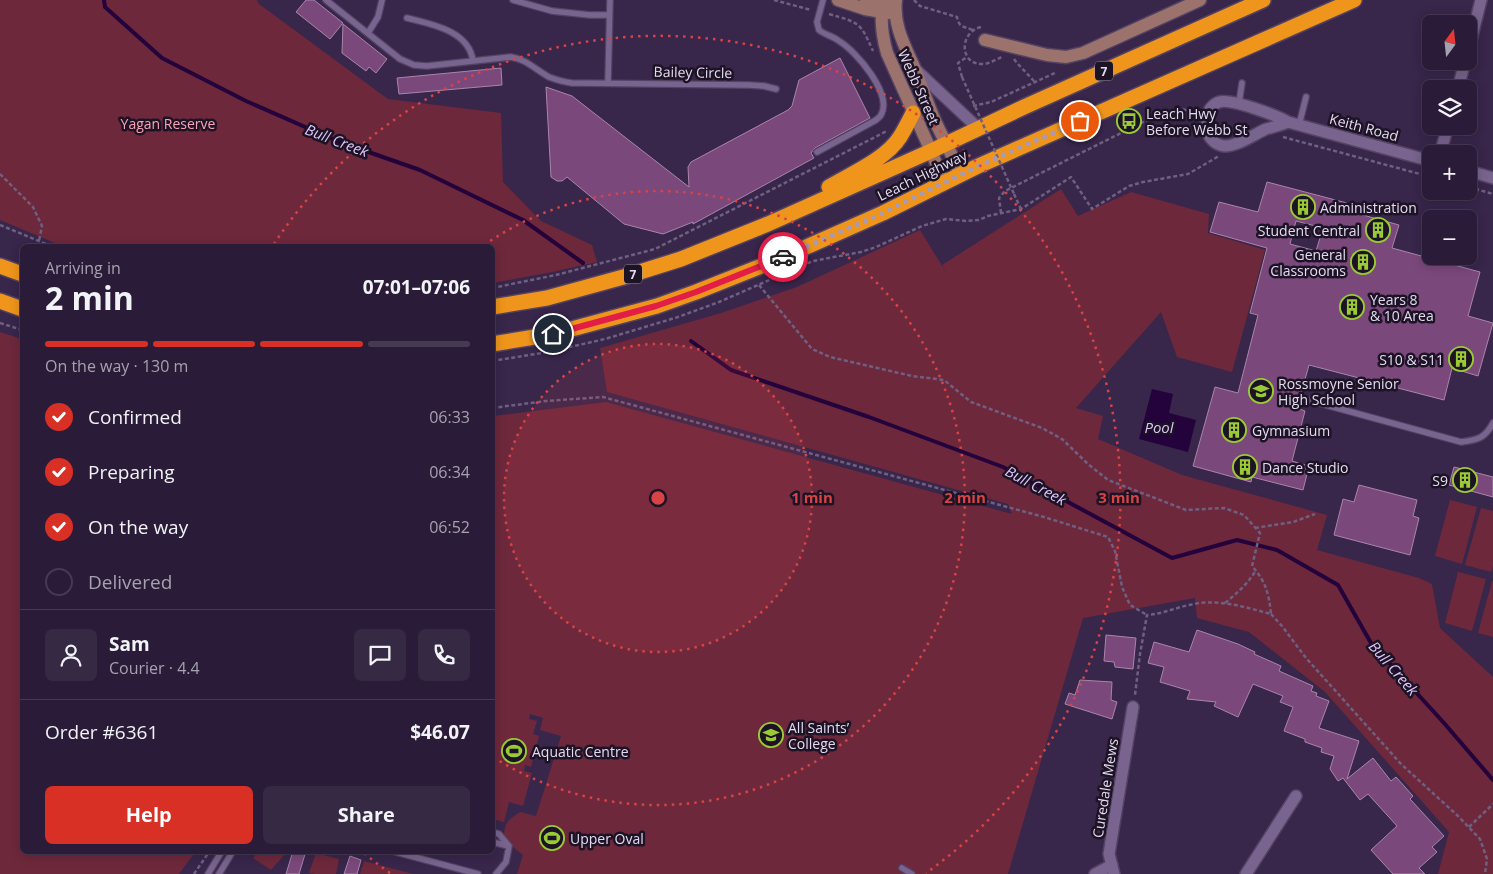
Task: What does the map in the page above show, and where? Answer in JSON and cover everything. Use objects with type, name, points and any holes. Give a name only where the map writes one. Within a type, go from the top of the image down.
[{"type":"highway","name":"Leach Highway","points":[[495,307],[547,298],[681,259],[768,224],[1263,0]]},
{"type":"highway","name":"Leach Highway","points":[[495,344],[553,334],[656,306],[696,292],[883,213],[976,167],[1354,0]]},
{"type":"highway","points":[[768,224],[887,151],[900,138],[914,112]]},
{"type":"highway","points":[[0,266],[20,273]]},
{"type":"highway","points":[[0,301],[20,308]]},
{"type":"street","points":[[838,0],[866,9],[889,5]]},
{"type":"street","points":[[866,0],[889,5]]},
{"type":"street","points":[[985,40],[1047,55],[1066,56],[1083,53],[1200,0]]},
{"type":"street","points":[[1478,15],[1482,0]]},
{"type":"street","name":"Webb Street","points":[[889,5],[935,121],[961,175]]},
{"type":"street","name":"Webb Street","points":[[889,5],[881,27],[887,54],[944,183]]},
{"type":"street","name":"Webb Street","points":[[914,68],[979,129]]},
{"type":"street","name":"Keith Road","points":[[1207,116],[1218,103],[1228,101],[1239,103],[1280,117],[1289,124],[1422,159]]},
{"type":"street","points":[[1207,116],[1206,131],[1210,139],[1224,146],[1236,144],[1255,134],[1289,124]]},
{"type":"street","points":[[1477,174],[1493,178]]},
{"type":"street","name":"Curedale Mews","points":[[1113,870],[1109,854],[1134,707]]},
{"type":"street","points":[[1246,874],[1296,796]]},
{"type":"street","points":[[1095,874],[1113,870]]},
{"type":"lane","name":"Bailey Circle","points":[[326,0],[400,59],[414,65],[427,66],[511,57],[518,58],[550,77],[572,83],[748,85],[776,89]]},
{"type":"lane","points":[[368,33],[378,17],[382,0]]},
{"type":"lane","points":[[514,0],[552,11],[609,15]]},
{"type":"lane","points":[[608,83],[610,0]]},
{"type":"lane","points":[[817,152],[876,120],[882,114],[884,105],[882,96],[862,61],[842,43],[819,30],[817,22],[823,0]]},
{"type":"lane","points":[[407,18],[443,27],[463,41],[470,51],[473,61]]},
{"type":"lane","points":[[1239,103],[1242,83]]},
{"type":"lane","points":[[1289,124],[1306,97]]},
{"type":"lane","points":[[1304,399],[1461,442],[1481,438],[1493,423]]},
{"type":"lane","points":[[495,833],[499,834],[509,846]]},
{"type":"lane","points":[[495,843],[509,846]]},
{"type":"lane","points":[[496,874],[506,862],[509,846]]},
{"type":"lane","points":[[208,874],[220,854]]},
{"type":"lane","points":[[219,874],[231,854]]},
{"type":"lane","points":[[403,854],[478,874]]},
{"type":"lane","points":[[902,868],[912,874]]},
{"type":"path","points":[[914,0],[920,6],[957,17],[957,22],[960,25],[974,30],[985,40]]},
{"type":"path","points":[[859,26],[863,30],[873,52]]},
{"type":"path","points":[[985,27],[970,33],[965,42],[968,57],[980,64],[986,64],[997,58],[1010,57],[1034,81]]},
{"type":"path","points":[[968,57],[958,63],[962,77],[1021,209]]},
{"type":"path","points":[[970,106],[991,102],[1055,73]]},
{"type":"path","points":[[1001,213],[1000,198],[1005,191],[1143,122],[1178,108],[1207,116]]},
{"type":"path","points":[[1289,124],[1280,136],[1422,175]]},
{"type":"path","points":[[495,287],[556,275],[655,249],[888,131]]},
{"type":"path","points":[[495,361],[548,352],[605,339],[678,317],[719,302],[813,261],[861,252],[922,226],[946,219],[979,220],[1021,209],[1071,177],[1092,208],[1129,186],[1188,174],[1221,155]]},
{"type":"path","points":[[0,174],[33,207],[42,226],[39,241]]},
{"type":"path","points":[[1477,189],[1493,194]]},
{"type":"path","points":[[0,225],[46,244]]},
{"type":"path","points":[[759,285],[812,349],[830,357],[912,376],[944,380],[971,402],[1042,428],[1062,439],[1108,480],[1186,510],[1224,508],[1244,515],[1260,534],[1252,566],[1260,574],[1269,592],[1271,614]]},
{"type":"path","points":[[0,323],[20,329]]},
{"type":"path","points":[[495,408],[546,401],[603,397],[1044,517],[1108,537],[1115,551],[1122,587],[1130,604],[1147,615],[1159,614],[1190,604],[1209,603],[1239,605],[1271,614],[1306,658],[1401,764],[1480,839],[1487,859],[1485,874]]},
{"type":"path","points":[[1255,528],[1293,522],[1315,514]]},
{"type":"path","points":[[1224,604],[1243,589],[1256,570]]},
{"type":"path","points":[[1134,707],[1147,615]]},
{"type":"path","points":[[1468,827],[1493,804]]},
{"type":"path","points":[[194,874],[208,854]]},
{"type":"green space","name":"Yagan Reserve","points":[[0,0],[257,0],[259,4],[388,99],[501,113],[503,182],[541,221],[592,245],[597,262],[495,283],[495,244],[57,244],[0,220]]},
{"type":"green space","points":[[1061,189],[1078,216],[1131,192],[1209,214],[1208,233],[1265,250],[1232,372],[1177,357],[1161,312],[1076,408],[1103,416],[1098,439],[1182,475],[1327,515],[1317,550],[1419,578],[1432,584],[1440,628],[1493,677],[1493,874],[1438,874],[1449,832],[1325,692],[1249,632],[1197,618],[1195,598],[1083,618],[1008,874],[517,874],[523,855],[504,840],[505,826],[520,812],[536,816],[561,736],[540,730],[543,718],[530,714],[529,719],[537,721],[533,734],[539,736],[531,767],[525,765],[524,771],[532,773],[523,806],[509,802],[504,822],[495,820],[495,416],[606,402],[1012,514],[1008,504],[607,392],[600,348],[721,313],[797,287],[920,230],[949,277],[942,265]]},
{"type":"green space","points":[[0,332],[20,338],[20,854],[194,854],[179,874],[0,874]]},
{"type":"green space","points":[[1450,500],[1477,507],[1462,564],[1435,556]]},
{"type":"green space","points":[[1481,508],[1493,511],[1493,566],[1491,572],[1465,565]]},
{"type":"green space","points":[[1458,572],[1486,579],[1472,631],[1445,623]]},
{"type":"green space","points":[[1493,581],[1493,637],[1478,633]]},
{"type":"green space","points":[[256,854],[285,854],[271,870],[253,858]]},
{"type":"green space","points":[[316,854],[339,859],[336,874],[309,873]]},
{"type":"green space","points":[[364,861],[413,874],[360,874]]},
{"type":"water","name":"Pool","points":[[1152,389],[1173,394],[1169,413],[1196,420],[1188,452],[1139,439]]},
{"type":"building","points":[[306,0],[314,0],[343,23],[330,39],[296,12]]},
{"type":"building","points":[[343,24],[387,59],[376,73],[369,67],[366,71],[342,53]]},
{"type":"building","points":[[840,58],[870,118],[815,148],[811,153],[814,158],[693,224],[693,222],[663,234],[624,224],[567,177],[562,181],[557,181],[551,177],[546,87],[572,96],[689,187],[688,167],[691,162],[788,110],[792,106],[799,80]]},
{"type":"building","points":[[501,68],[502,85],[399,94],[397,78]]},
{"type":"building","points":[[1267,182],[1347,203],[1345,210],[1399,225],[1392,248],[1422,256],[1422,265],[1454,265],[1480,272],[1468,316],[1493,323],[1478,376],[1452,368],[1444,400],[1309,365],[1297,408],[1305,411],[1292,461],[1309,466],[1303,490],[1252,477],[1251,482],[1193,466],[1215,387],[1238,393],[1258,315],[1250,313],[1267,248],[1210,232],[1219,202],[1258,212]],"holes":[[[1296,221],[1323,228],[1316,251],[1290,244]]]},
{"type":"building","name":"S9","points":[[1454,467],[1493,477],[1493,497],[1449,485]]},
{"type":"building","points":[[1359,485],[1417,500],[1413,516],[1419,518],[1410,555],[1334,535],[1343,499],[1354,502]]},
{"type":"building","points":[[1197,630],[1255,652],[1254,654],[1281,666],[1279,671],[1313,686],[1311,691],[1317,693],[1316,696],[1329,701],[1319,728],[1359,741],[1347,779],[1373,758],[1391,781],[1396,777],[1413,796],[1410,799],[1444,836],[1432,847],[1437,852],[1419,868],[1425,874],[1393,874],[1371,850],[1397,826],[1368,794],[1360,800],[1343,778],[1338,781],[1330,769],[1334,756],[1321,752],[1322,748],[1305,742],[1305,739],[1284,731],[1293,707],[1280,702],[1283,696],[1253,684],[1238,717],[1214,706],[1216,702],[1187,699],[1190,691],[1160,682],[1164,667],[1148,663],[1154,642],[1189,652]]},
{"type":"building","points":[[1106,635],[1136,638],[1133,669],[1115,667],[1114,662],[1104,661]]},
{"type":"building","points":[[1080,680],[1112,682],[1111,700],[1117,702],[1112,719],[1065,704],[1069,693],[1075,695]]},
{"type":"building","points":[[292,854],[305,854],[299,874],[286,874]]},
{"type":"building","points":[[350,856],[361,860],[357,874],[344,874]]},
{"type":"waterway","name":"Bull Creek","points":[[104,0],[105,7],[162,58],[246,101],[337,141],[420,170],[523,220],[583,263]]},
{"type":"waterway","name":"Bull Creek","points":[[691,341],[731,370],[869,417],[1003,467],[1172,558],[1237,540],[1277,550],[1338,585],[1371,643],[1493,780]]},
{"type":"way so far","points":[[783,257],[883,213],[976,167],[1080,121]]},
{"type":"place","name":"Leach Hwy Before Webb St","points":[[1129,121]]},
{"type":"place","name":"Administration","points":[[1303,207]]},
{"type":"place","name":"Student Central","points":[[1378,230]]},
{"type":"place","name":"General Classrooms","points":[[1363,262]]},
{"type":"place","name":"Years 8 & 10 Area","points":[[1352,307]]},
{"type":"place","name":"S10 & S11","points":[[1461,359]]},
{"type":"place","name":"Rossmoyne Senior High School","points":[[1261,391]]},
{"type":"place","name":"Gymnasium","points":[[1234,430]]},
{"type":"place","name":"Dance Studio","points":[[1245,467]]},
{"type":"place","name":"S9","points":[[1465,480]]},
{"type":"place","name":"All Saints’ College","points":[[771,735]]},
{"type":"place","name":"Aquatic Centre","points":[[514,751]]},
{"type":"place","name":"Upper Oval","points":[[552,838]]},
{"type":"route","points":[[553,334],[656,306],[783,257]]}]
